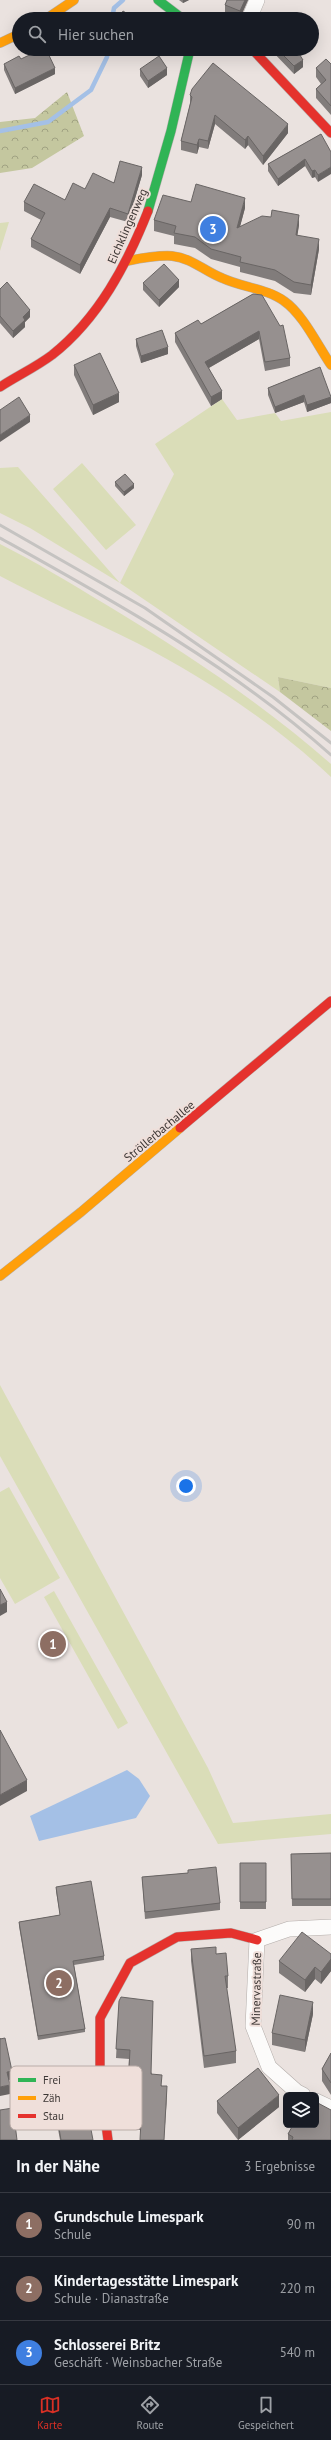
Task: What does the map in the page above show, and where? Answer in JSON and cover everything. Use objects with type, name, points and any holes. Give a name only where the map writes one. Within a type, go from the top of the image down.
[{"type":"street","points":[[56,12],[74,0]]},
{"type":"street","points":[[252,12],[257,0]]},
{"type":"street","points":[[161,3],[173,12]]},
{"type":"street","points":[[0,43],[12,37]]},
{"type":"street","name":"Eichklingenweg","points":[[0,388],[57,351],[84,324],[127,261],[148,215],[166,160],[188,56]]},
{"type":"street","points":[[259,56],[331,133]]},
{"type":"street","points":[[127,261],[154,256],[173,256],[192,260],[205,271],[223,279],[248,288],[269,292],[285,301],[296,314],[331,365]]},
{"type":"street","name":"Ströllerbachallee","points":[[0,1276],[81,1212],[331,1001]]},
{"type":"street","name":"Minervastraße","points":[[297,2092],[269,2067],[253,2026],[257,1940],[289,1929],[331,1928]]},
{"type":"street","points":[[100,2066],[100,2018],[130,1963],[177,1937],[232,1933],[257,1940]]},
{"type":"street","points":[[319,2102],[331,2108]]},
{"type":"street","points":[[107,2130],[108,2140]]},
{"type":"green space","points":[[67,92],[84,136],[32,168],[0,173],[0,122],[35,118]]},
{"type":"green space","points":[[9,222],[0,251],[0,223]]},
{"type":"green space","points":[[222,399],[237,420],[275,413],[281,421],[331,412],[331,688],[278,677],[280,692],[120,583],[174,474],[155,444]]},
{"type":"green space","points":[[82,463],[136,525],[106,550],[53,489]]},
{"type":"green space","points":[[18,467],[120,583],[30,528],[0,513],[0,468]]},
{"type":"green space","points":[[0,544],[40,565],[105,604],[222,679],[304,741],[331,764],[331,777],[287,739],[263,721],[188,671],[137,643],[0,576]]},
{"type":"green space","points":[[278,677],[331,688],[331,731],[280,692]]},
{"type":"green space","points":[[0,1385],[208,1768],[233,1823],[331,1814],[331,1834],[218,1844],[0,1456]]},
{"type":"green space","points":[[9,1487],[60,1578],[15,1604],[0,1578],[0,1492]]},
{"type":"green space","points":[[54,1591],[128,1723],[118,1729],[44,1597]]},
{"type":"water","points":[[127,1770],[139,1779],[150,1796],[136,1818],[39,1841],[30,1816]]},
{"type":"building","points":[[227,0],[245,0],[240,11],[225,5]]},
{"type":"building","points":[[19,56],[21,59],[27,56],[49,56],[55,68],[15,88],[4,64]]},
{"type":"building","points":[[159,56],[167,68],[148,81],[140,69]]},
{"type":"building","points":[[284,56],[300,56],[303,60],[294,66]]},
{"type":"building","points":[[326,59],[331,64],[331,106],[316,89],[326,80],[316,68]]},
{"type":"building","points":[[213,63],[288,124],[263,156],[248,136],[245,140],[215,115],[208,141],[199,139],[197,145],[181,141],[192,97],[190,95],[192,89]]},
{"type":"building","points":[[321,134],[331,152],[331,167],[318,175],[315,170],[312,171],[305,159],[278,179],[268,164]]},
{"type":"building","points":[[120,161],[142,167],[128,214],[110,208],[80,265],[31,239],[45,213],[24,202],[34,184],[65,200],[73,183],[85,189],[93,173],[114,183]]},
{"type":"building","points":[[196,184],[245,198],[237,228],[262,216],[271,217],[272,210],[299,215],[296,235],[319,239],[311,285],[294,282],[275,270],[240,262],[241,257],[211,249],[195,237],[174,233],[176,226],[154,220],[163,195],[191,202]]},
{"type":"building","points":[[164,264],[179,280],[159,300],[143,283]]},
{"type":"building","points":[[7,282],[30,310],[23,317],[25,320],[13,331],[0,316],[0,289]]},
{"type":"building","points":[[253,294],[262,295],[280,326],[283,325],[290,358],[265,362],[259,331],[205,362],[222,391],[211,397],[175,333],[198,320],[201,324]]},
{"type":"building","points":[[162,330],[168,347],[141,356],[136,339]]},
{"type":"building","points":[[100,353],[119,393],[93,405],[74,365]]},
{"type":"building","points":[[320,367],[331,397],[307,405],[304,395],[275,407],[268,388]]},
{"type":"building","points":[[19,397],[30,415],[0,435],[0,410]]},
{"type":"building","points":[[125,474],[134,484],[124,492],[115,482]]},
{"type":"building","points":[[0,1589],[7,1602],[0,1605]]},
{"type":"building","points":[[0,1730],[27,1780],[0,1795]]},
{"type":"building","points":[[331,1853],[331,1899],[292,1899],[291,1854]]},
{"type":"building","points":[[240,1863],[266,1863],[266,1902],[240,1902]]},
{"type":"building","points":[[216,1867],[220,1903],[145,1912],[142,1877],[188,1873],[188,1870]]},
{"type":"building","points":[[91,1881],[104,1956],[73,1961],[85,2029],[38,2036],[19,1922],[60,1915],[56,1887]]},
{"type":"building","points":[[302,1932],[331,1954],[331,1959],[321,1972],[315,1967],[305,1980],[279,1961]]},
{"type":"building","points":[[216,1947],[216,1954],[226,1953],[228,1976],[225,1976],[236,2051],[204,2056],[191,1949]]},
{"type":"building","points":[[280,1995],[313,2002],[305,2040],[272,2033]]},
{"type":"building","points":[[121,1997],[153,2001],[151,2074],[162,2075],[161,2086],[167,2086],[164,2140],[140,2140],[141,2130],[142,2130],[142,2066],[129,2066],[130,2050],[116,2049],[119,2001]]},
{"type":"building","points":[[5,2038],[11,2066],[10,2071],[7,2072],[10,2085],[0,2087],[0,2039]]},
{"type":"building","points":[[331,2053],[331,2083],[322,2069]]},
{"type":"building","points":[[258,2068],[279,2095],[238,2128],[217,2101]]},
{"type":"building","points":[[319,2104],[331,2110],[331,2140],[292,2140],[293,2137],[288,2134],[291,2128],[319,2128]]},
{"type":"building","points":[[10,2108],[10,2130],[16,2130],[17,2140],[0,2140],[0,2110]]},
{"type":"building","points":[[59,2130],[91,2130],[93,2140],[61,2140]]},
{"type":"waterway","points":[[113,12],[114,8],[123,0]]},
{"type":"waterway","points":[[0,131],[48,122],[91,90],[107,56]]},
{"type":"railway","points":[[0,525],[145,608],[273,697],[331,743]]},
{"type":"railway","points":[[0,538],[86,586],[172,637],[254,693],[331,755]]},
{"type":"traffic: fast","points":[[158,0],[174,12]]},
{"type":"traffic: fast","points":[[148,211],[171,131],[188,56]]},
{"type":"traffic: slow","points":[[56,12],[74,0]]},
{"type":"traffic: slow","points":[[0,43],[12,37]]},
{"type":"traffic: slow","points":[[127,261],[161,256],[179,257],[186,259],[229,281],[278,297],[298,314],[331,365]]},
{"type":"traffic: slow","points":[[0,1276],[81,1212],[180,1128]]},
{"type":"traffic: jam","points":[[259,56],[331,133]]},
{"type":"traffic: jam","points":[[0,387],[40,364],[69,340],[84,324],[110,289],[121,270],[148,211]]},
{"type":"traffic: jam","points":[[180,1128],[331,1001]]},
{"type":"traffic: jam","points":[[100,2066],[100,2018],[130,1963],[177,1937],[231,1933],[257,1940]]},
{"type":"traffic: jam","points":[[107,2130],[108,2140]]},
{"type":"place","name":"Schlosserei Britz","points":[[213,229]]},
{"type":"place","name":"Grundschule Limespark","points":[[53,1644]]},
{"type":"place","name":"Kindertagesstätte Limespark","points":[[59,1983]]}]
